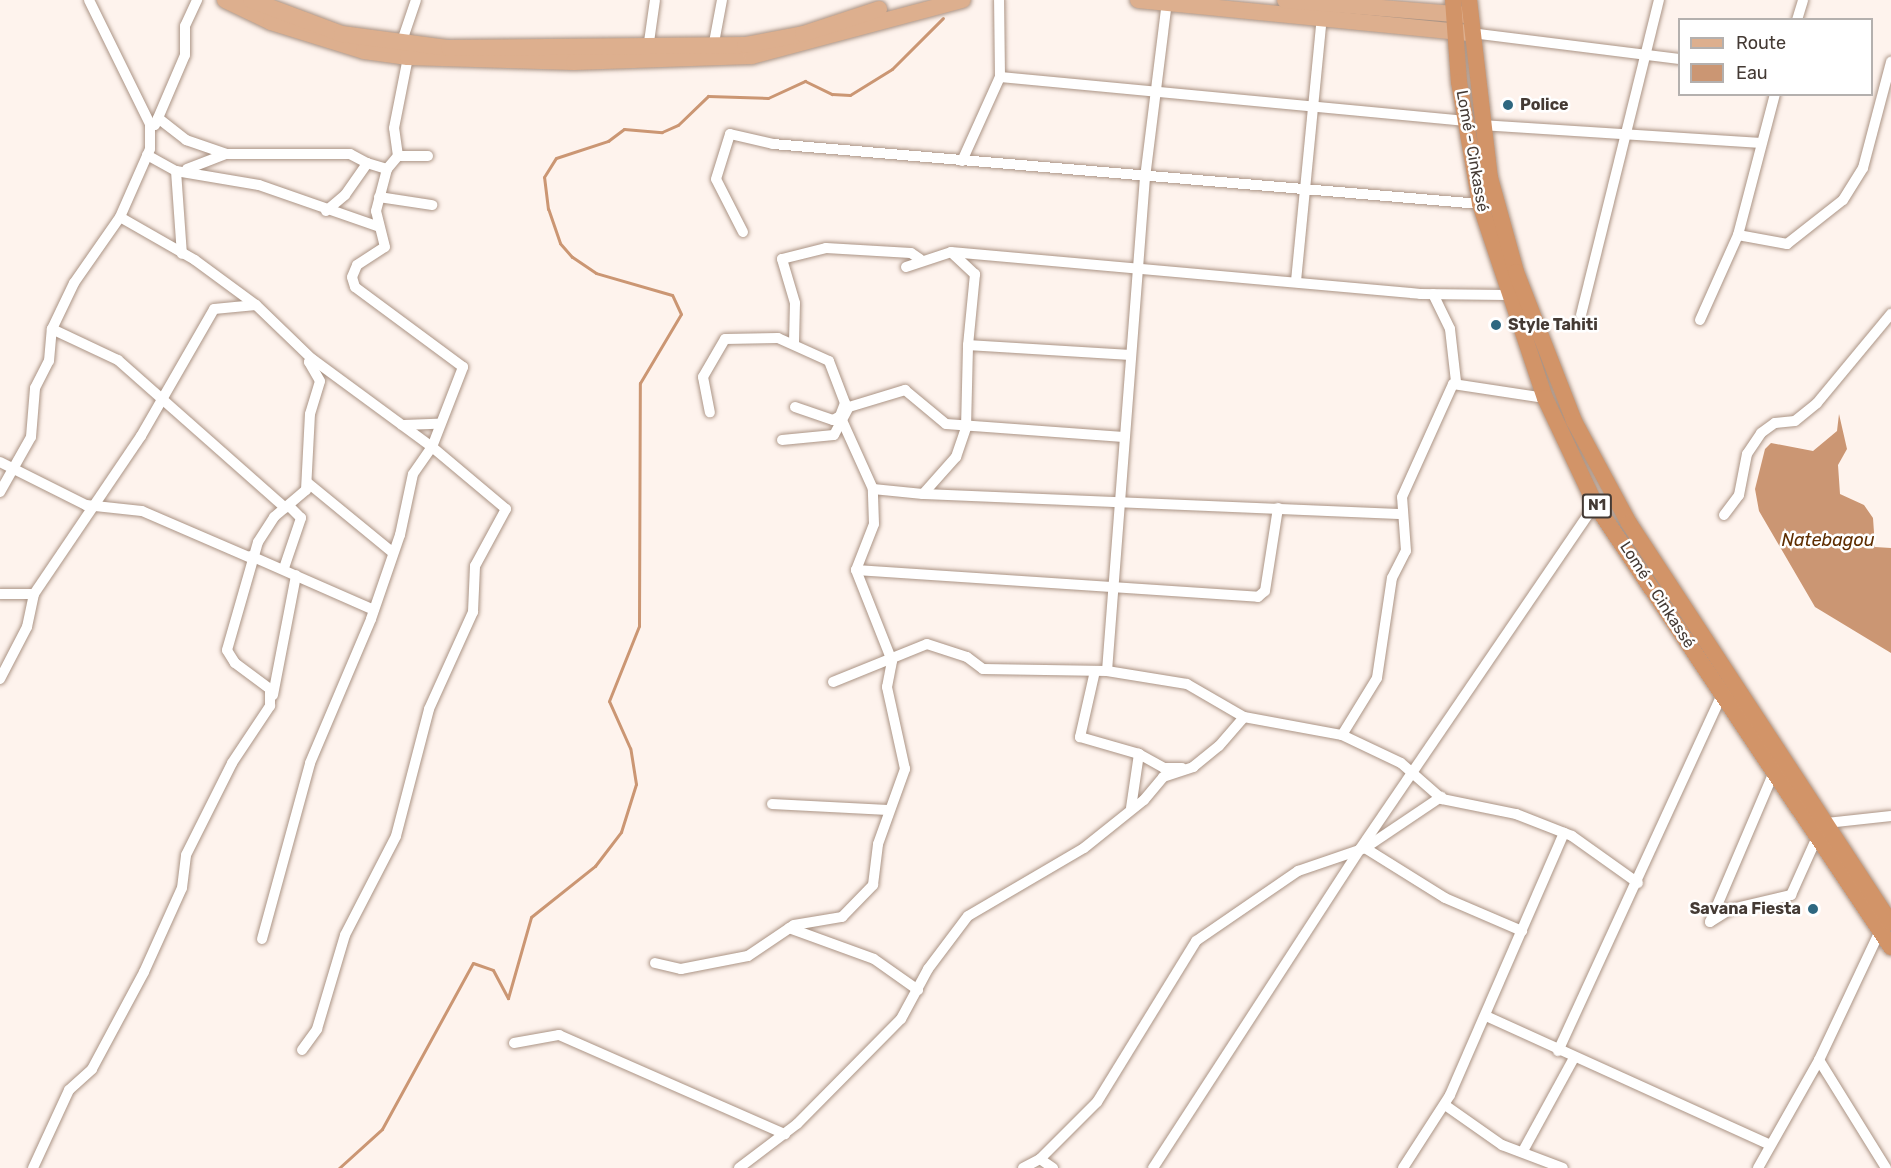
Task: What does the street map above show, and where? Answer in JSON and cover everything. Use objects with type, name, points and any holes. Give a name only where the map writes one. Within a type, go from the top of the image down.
[{"type":"highway","name":"Lomé - Cinkassé","points":[[1462,16],[1464,121],[1480,204],[1507,295],[1545,398],[1595,504],[1773,772],[1822,829]]},
{"type":"highway","name":"Lomé - Cinkassé","points":[[1462,16],[1482,125],[1516,272],[1593,462],[1822,829],[1888,924],[1891,947]]},
{"type":"main road","points":[[225,0],[333,43],[404,51],[585,62],[753,56],[963,0]]},
{"type":"main road","points":[[251,0],[333,31],[404,51],[713,48],[803,34],[909,0]]},
{"type":"main road","points":[[1138,0],[1322,15],[1462,16]]},
{"type":"main road","points":[[1285,0],[1462,16]]},
{"type":"street","points":[[89,0],[151,136]]},
{"type":"street","points":[[0,492],[32,437],[34,388],[49,361],[52,329],[74,283],[120,217],[147,155],[158,118],[185,56],[185,26],[197,0]]},
{"type":"street","points":[[262,939],[310,763],[374,610],[413,474],[432,447],[438,424],[463,367],[355,286],[357,265],[385,247],[377,226],[379,197],[387,169],[398,156],[394,128],[404,51],[416,0]]},
{"type":"street","points":[[648,49],[655,0]]},
{"type":"street","points":[[713,48],[722,0]]},
{"type":"street","points":[[962,161],[999,77],[999,0]]},
{"type":"street","points":[[1581,315],[1649,56],[1659,0]]},
{"type":"street","points":[[1798,18],[1803,0]]},
{"type":"street","points":[[1167,2],[1145,178],[1141,266],[1130,355],[1114,590],[1101,671],[1078,734],[1139,754],[1164,768],[1192,767]]},
{"type":"street","points":[[1296,281],[1322,15]]},
{"type":"street","points":[[1462,16],[1649,56],[1678,59]]},
{"type":"street","points":[[1738,236],[1787,244],[1842,200],[1863,168],[1891,62]]},
{"type":"street","points":[[999,77],[1464,121]]},
{"type":"street","points":[[1700,320],[1738,236],[1760,143],[1774,96]]},
{"type":"street","points":[[158,118],[186,140],[226,154],[350,154],[367,163],[387,169]]},
{"type":"street","points":[[1482,125],[1629,132],[1760,143]]},
{"type":"street","points":[[743,232],[716,179],[730,134],[773,144],[1306,193],[1480,204]]},
{"type":"street","points":[[179,171],[226,154]]},
{"type":"street","points":[[147,155],[179,171],[288,193],[303,205],[377,226]]},
{"type":"street","points":[[398,156],[428,156]]},
{"type":"street","points":[[326,211],[345,195],[367,163]]},
{"type":"street","points":[[179,171],[182,254]]},
{"type":"street","points":[[379,197],[432,205]]},
{"type":"street","points":[[120,217],[182,254],[256,305],[312,359],[432,447],[506,509],[478,555],[473,612],[429,709],[396,836],[345,935],[317,1029],[302,1050]]},
{"type":"street","points":[[794,343],[795,303],[783,259],[826,248],[911,253],[920,259]]},
{"type":"street","points":[[923,494],[956,457],[966,428],[968,345],[975,274],[951,252]]},
{"type":"street","points":[[906,267],[920,259],[951,252],[1141,266],[1433,294],[1507,295]]},
{"type":"street","points":[[1341,735],[1377,678],[1392,578],[1406,551],[1400,514],[1402,497],[1456,382],[1450,329],[1433,294]]},
{"type":"street","points":[[0,679],[27,627],[34,594],[97,505],[214,309],[256,305]]},
{"type":"street","points":[[1724,515],[1739,495],[1747,454],[1761,433],[1775,423],[1795,420],[1817,403],[1832,380],[1891,314]]},
{"type":"street","points":[[52,329],[108,354],[160,396],[221,457],[301,518],[284,568]]},
{"type":"street","points":[[710,412],[702,377],[725,339],[794,343],[829,361],[845,403],[834,435],[782,440]]},
{"type":"street","points":[[968,345],[1130,355]]},
{"type":"street","points":[[273,695],[227,650],[251,557],[287,507],[308,483],[310,414],[320,381],[309,362],[312,359]]},
{"type":"street","points":[[1456,382],[1545,398]]},
{"type":"street","points":[[795,407],[833,420],[849,407],[905,390],[936,420],[966,428],[1020,426],[1124,437]]},
{"type":"street","points":[[655,963],[681,969],[748,956],[789,928],[842,917],[865,896],[873,885],[888,810],[905,769],[887,687],[892,661],[856,570],[874,524],[873,489],[840,416]]},
{"type":"street","points":[[402,425],[438,424]]},
{"type":"street","points":[[0,462],[41,486],[97,505],[141,511],[251,557],[284,568],[374,610]]},
{"type":"street","points":[[308,483],[392,552]]},
{"type":"street","points":[[873,489],[923,494],[1400,514]]},
{"type":"street","points":[[1153,1168],[1363,848],[1595,504]]},
{"type":"street","points":[[856,570],[1114,590],[1261,597],[1278,508]]},
{"type":"street","points":[[33,1168],[69,1090],[92,1069],[144,972],[182,888],[186,855],[273,695],[296,575]]},
{"type":"street","points":[[0,594],[34,594]]},
{"type":"street","points":[[833,681],[892,661],[901,654],[927,644],[967,657],[983,669],[1101,671],[1187,684],[1244,717],[1341,735],[1389,756],[1441,797],[1516,814],[1564,833],[1638,883]]},
{"type":"street","points":[[886,648],[901,654]]},
{"type":"street","points":[[1558,1051],[1638,883],[1722,694]]},
{"type":"street","points":[[739,1168],[786,1134],[902,1019],[918,990],[968,916],[1084,848],[1163,777],[1192,767],[1244,717]]},
{"type":"street","points":[[1131,808],[1139,754]]},
{"type":"street","points":[[1773,772],[1710,922],[1731,909],[1791,895],[1822,829],[1891,816]]},
{"type":"street","points":[[1023,1168],[1040,1159],[1106,1091],[1188,948],[1298,871],[1363,848],[1441,797]]},
{"type":"street","points":[[772,804],[888,810]]},
{"type":"street","points":[[1402,1168],[1450,1095],[1564,833]]},
{"type":"street","points":[[1363,848],[1445,898],[1522,931]]},
{"type":"street","points":[[1758,1168],[1819,1060],[1888,924]]},
{"type":"street","points":[[789,928],[874,959],[918,990]]},
{"type":"street","points":[[1486,1016],[1558,1051],[1770,1145]]},
{"type":"street","points":[[514,1043],[559,1035],[786,1134]]},
{"type":"street","points":[[1523,1151],[1574,1058]]},
{"type":"street","points":[[1819,1060],[1886,1168]]},
{"type":"street","points":[[1445,1105],[1502,1145],[1563,1168]]},
{"type":"street","points":[[1040,1159],[1053,1168]]},
{"type":"water","name":"Natebagou","points":[[1839,414],[1847,449],[1838,465],[1840,494],[1864,505],[1873,518],[1875,547],[1891,548],[1891,653],[1815,607],[1759,511],[1755,489],[1765,449],[1771,443],[1813,451],[1837,431]]},
{"type":"waterway","points":[[339,1168],[382,1129],[473,963],[493,970],[508,998],[531,917],[595,866],[621,832],[636,784],[630,748],[609,701],[639,626],[640,383],[681,314],[672,295],[596,273],[572,257],[560,243],[548,209],[544,177],[556,158],[608,141],[624,129],[662,132],[678,125],[708,96],[768,98],[805,81],[832,94],[850,95],[892,69],[943,18]]},
{"type":"place","name":"Police","points":[[1508,105]]},
{"type":"place","name":"Style Tahiti","points":[[1496,325]]},
{"type":"place","name":"Savana Fiesta","points":[[1813,909]]}]
